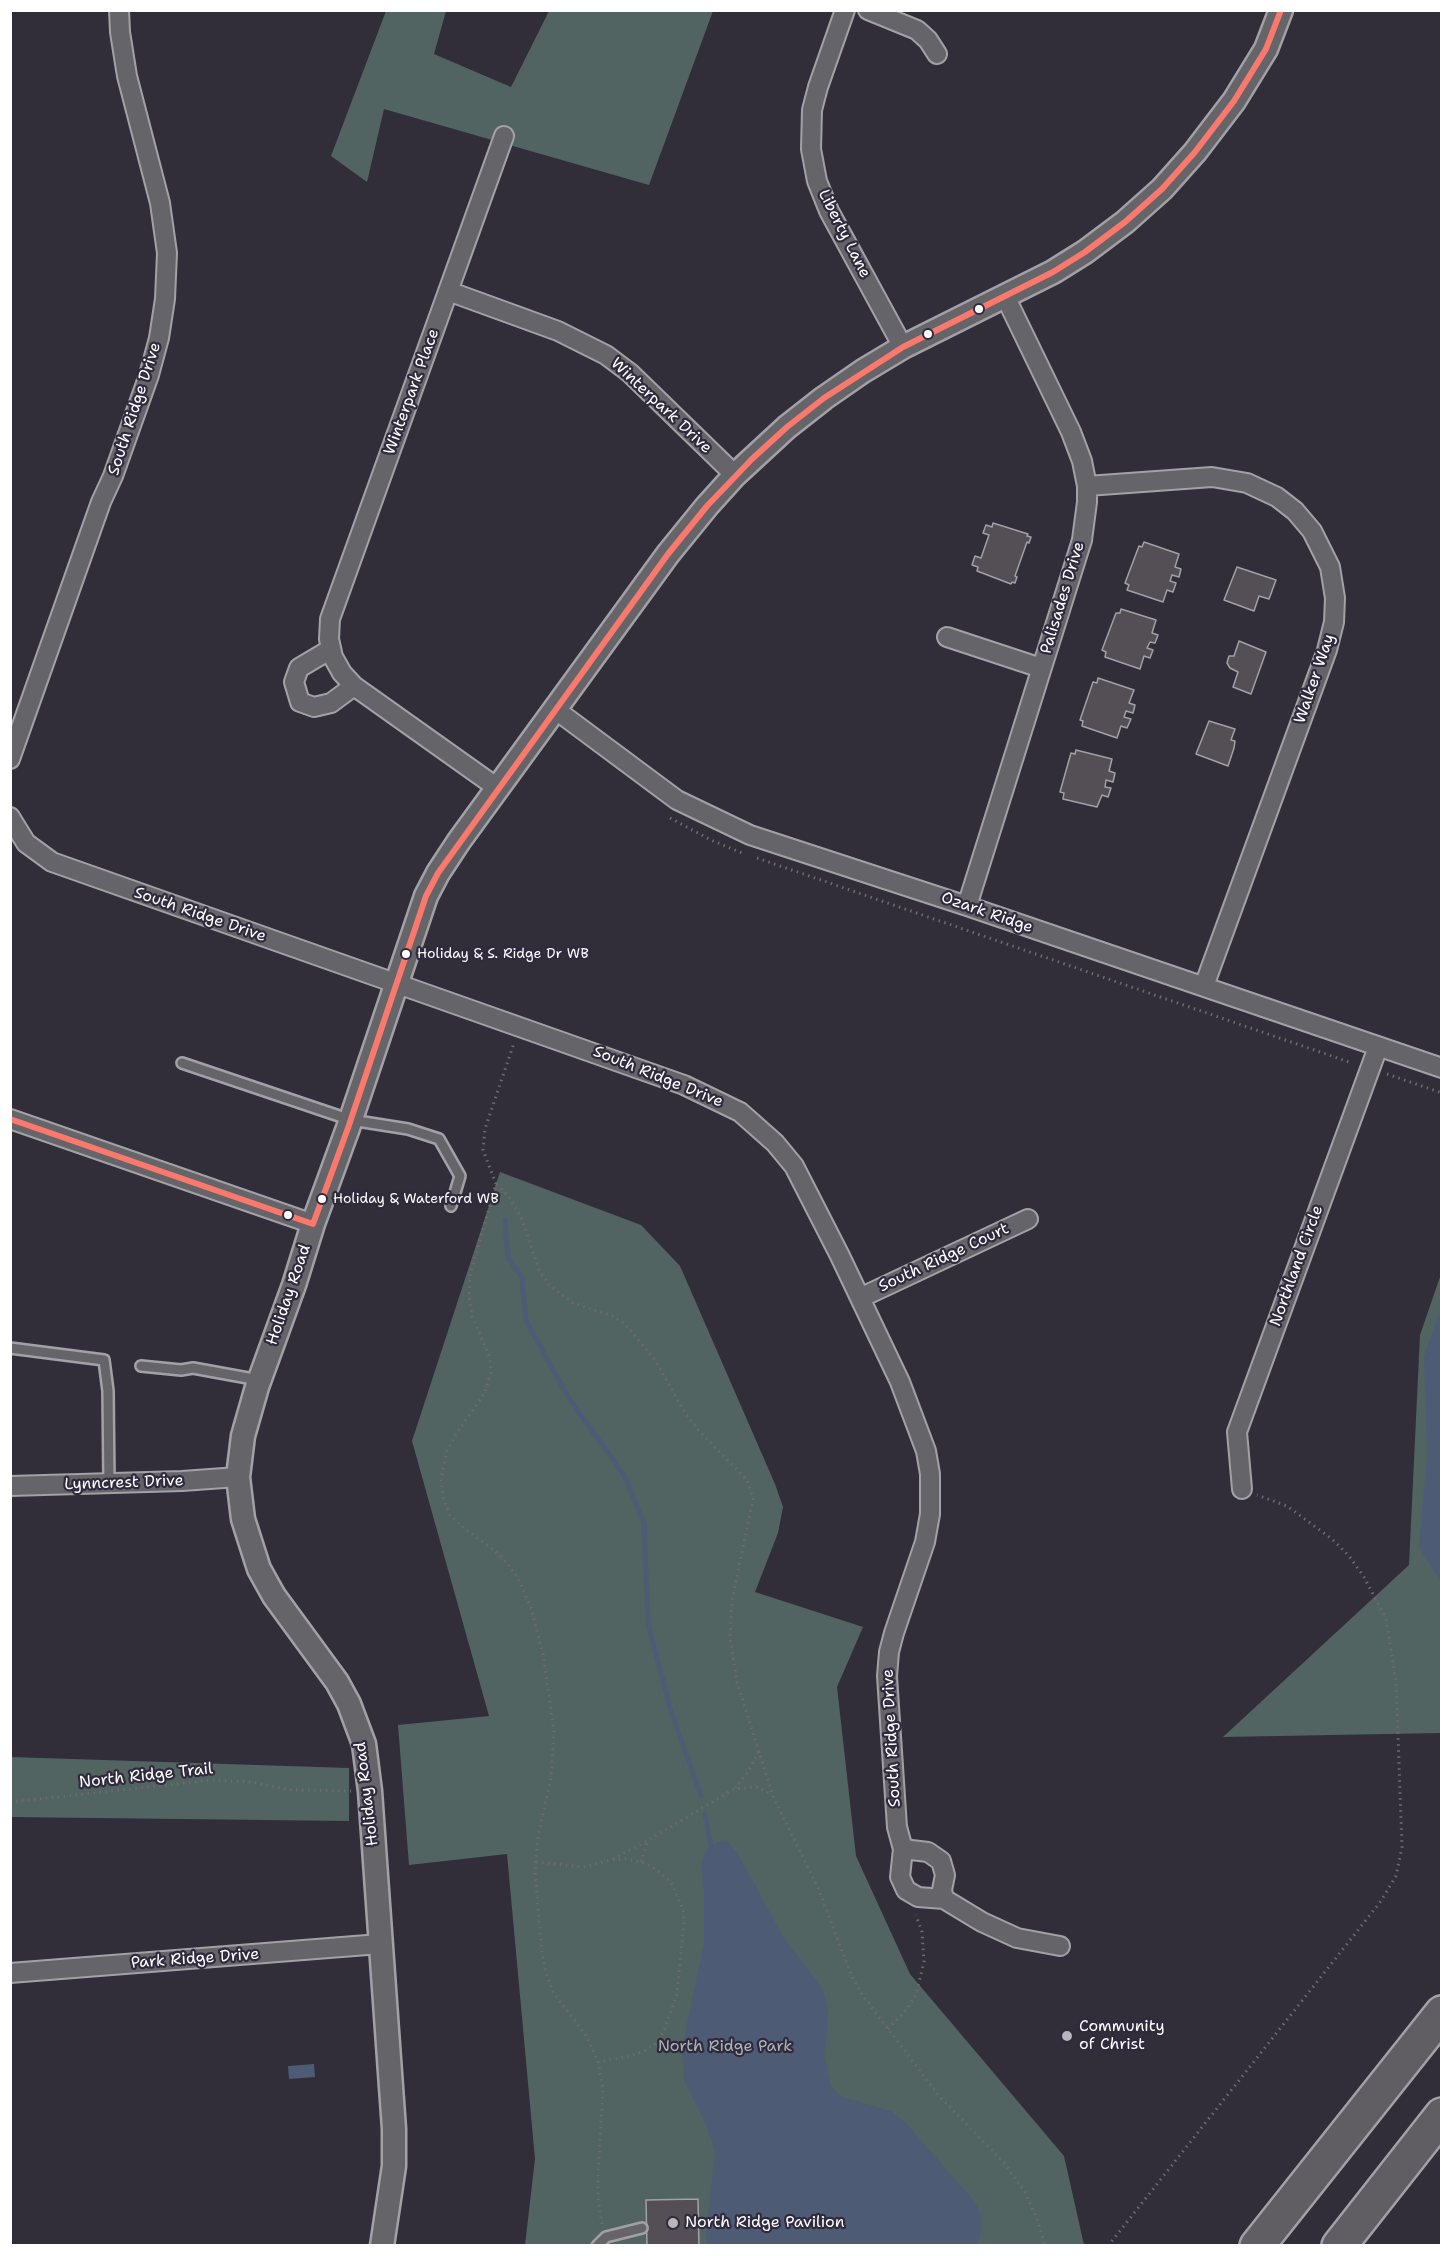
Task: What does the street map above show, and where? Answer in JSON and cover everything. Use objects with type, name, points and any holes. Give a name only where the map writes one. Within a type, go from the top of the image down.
[{"type":"highway","points":[[1257,2246],[1442,2013]]},
{"type":"highway","points":[[1339,2246],[1442,2115]]},
{"type":"street","name":"South Ridge Drive","points":[[10,759],[101,502],[113,476],[149,375],[159,338],[165,299],[167,253],[160,203],[127,76],[119,10]]},
{"type":"street","name":"Liberty Lane","points":[[845,10],[815,99],[811,134],[813,159],[817,181],[829,211],[903,347]]},
{"type":"street","points":[[868,10],[917,30],[928,40],[937,54]]},
{"type":"street","name":"Holiday Road","points":[[382,2246],[392,2191],[394,2138],[370,1791],[364,1744],[337,1682],[274,1596],[260,1569],[243,1519],[238,1477],[243,1436],[260,1380],[426,896],[438,873],[668,554],[735,475],[787,427],[824,398],[903,347],[1053,272],[1085,252],[1125,222],[1162,189],[1195,152],[1234,101],[1266,49],[1281,10]]},
{"type":"street","name":"Winterpark Place","points":[[499,789],[354,686],[342,673],[333,657],[329,639],[330,619],[504,136]]},
{"type":"street","name":"Winterpark Drive","points":[[448,291],[558,331],[606,355],[630,373],[735,475]]},
{"type":"street","name":"Palisades Drive","points":[[967,906],[1082,540],[1087,502],[1087,486],[1071,432],[1005,296]]},
{"type":"street","name":"Walker Way","points":[[1087,486],[1212,477],[1247,483],[1277,497],[1295,511],[1312,531],[1330,567],[1335,598],[1334,622],[1327,650],[1204,986]]},
{"type":"street","points":[[947,637],[1041,668]]},
{"type":"street","points":[[331,649],[299,668],[294,682],[300,702],[314,707],[332,703],[354,686]]},
{"type":"street","name":"Ozark Ridge","points":[[556,710],[677,800],[750,835],[967,906],[1442,1068]]},
{"type":"street","name":"South Ridge Drive","points":[[10,817],[26,843],[52,862],[684,1085],[740,1112],[775,1143],[794,1166],[860,1298],[900,1382],[926,1451],[930,1474],[930,1514],[925,1542],[894,1633],[889,1652],[887,1676],[897,1827],[903,1849],[900,1877],[902,1884],[918,1897]]},
{"type":"street","name":"Northland Circle","points":[[1242,1489],[1237,1432],[1378,1047]]},
{"type":"street","points":[[10,1119],[313,1224]]},
{"type":"street","name":"South Ridge Court","points":[[860,1298],[1028,1219]]},
{"type":"street","name":"Lynncrest Drive","points":[[10,1486],[238,1477]]},
{"type":"street","points":[[903,1849],[928,1852],[941,1861],[945,1875],[942,1890],[944,1899]]},
{"type":"street","points":[[918,1897],[944,1899],[982,1922],[1017,1938],[1060,1946]]},
{"type":"street","name":"Park Ridge Drive","points":[[10,1973],[380,1944]]},
{"type":"lane","points":[[182,1063],[351,1120],[408,1129],[439,1139],[460,1176],[451,1206]]},
{"type":"lane","points":[[10,1348],[104,1360],[108,1391],[109,1483]]},
{"type":"lane","points":[[141,1366],[181,1370],[193,1368],[260,1380]]},
{"type":"lane","points":[[597,2246],[606,2237],[642,2228]]},
{"type":"path","points":[[666,815],[685,827],[741,853],[1442,1093]]},
{"type":"path","points":[[520,1026],[484,1129],[483,1150],[495,1184],[509,1197],[521,1217],[539,1270],[549,1285],[573,1303],[612,1316],[625,1324],[655,1360],[685,1413],[699,1431],[747,1480],[753,1499],[732,1600],[730,1637],[737,1682],[773,1796],[818,1888],[852,1977],[939,2096],[1004,2163],[1025,2192],[1038,2221],[1045,2246]]},
{"type":"path","points":[[495,1184],[490,1210],[470,1275],[469,1295],[472,1316],[490,1358],[491,1373],[484,1394],[447,1451],[441,1479],[443,1498],[450,1515],[465,1529],[495,1550],[518,1578],[531,1608],[543,1654],[551,1704],[553,1751],[551,1777],[538,1836],[535,1874],[546,1973],[553,1992],[587,2037],[598,2062],[603,2091],[598,2198],[606,2237]]},
{"type":"path","points":[[1108,2246],[1381,1900],[1396,1876],[1402,1847],[1396,1681],[1386,1619],[1364,1577],[1349,1556],[1332,1539],[1287,1506],[1242,1489]]},
{"type":"path","points":[[611,1860],[734,1789],[748,1772],[759,1751]]},
{"type":"path","name":"North Ridge Trail","points":[[10,1802],[213,1779],[251,1782],[292,1790],[370,1791]]},
{"type":"path","points":[[734,1789],[756,1786],[773,1796]]},
{"type":"path","points":[[641,1862],[643,1848],[647,1841]]},
{"type":"path","points":[[536,1862],[583,1868],[611,1860],[625,1859],[641,1862],[651,1866],[671,1882],[683,1909],[684,1922],[677,1994],[664,2031],[655,2044],[644,2051],[631,2056],[598,2062]]},
{"type":"path","points":[[888,2029],[908,2009],[916,1995],[924,1962],[922,1932],[916,1917],[918,1897]]},
{"type":"green space","points":[[386,11],[446,11],[434,54],[511,87],[549,11],[713,11],[649,185],[384,109],[367,182],[331,156]]},
{"type":"green space","name":"North Ridge Park","points":[[500,1172],[641,1225],[680,1266],[783,1507],[778,1533],[755,1592],[863,1627],[837,1687],[856,1856],[910,1974],[1064,2156],[1084,2245],[525,2245],[535,2159],[507,1854],[409,1865],[398,1725],[489,1716],[412,1441]]},
{"type":"green space","points":[[1441,1274],[1441,1733],[1223,1737],[1409,1565],[1420,1335]]},
{"type":"green space","points":[[11,1757],[349,1768],[349,1821],[11,1817]]},
{"type":"water","points":[[1441,1307],[1442,1582],[1419,1547],[1427,1455],[1424,1356]]},
{"type":"water","points":[[727,1841],[738,1854],[785,1940],[822,1987],[828,2009],[824,2054],[831,2086],[841,2096],[891,2111],[905,2122],[975,2202],[981,2216],[982,2228],[977,2245],[707,2245],[706,2233],[715,2152],[706,2125],[684,2080],[682,2047],[704,1943],[704,1893],[701,1864],[706,1850],[717,1842]]},
{"type":"water","points":[[314,2064],[315,2077],[289,2079],[288,2066]]},
{"type":"building","points":[[993,523],[1031,537],[1029,543],[1027,542],[1015,576],[1017,577],[1015,583],[1011,584],[977,571],[978,567],[972,565],[975,556],[981,558],[989,535],[983,533],[986,525],[992,527]]},
{"type":"building","points":[[1144,542],[1179,554],[1175,567],[1181,569],[1179,577],[1172,575],[1170,581],[1176,583],[1173,592],[1167,590],[1163,602],[1127,590],[1129,585],[1125,583],[1139,546],[1142,547]]},
{"type":"building","points":[[1237,567],[1276,580],[1269,599],[1259,596],[1254,611],[1224,600]]},
{"type":"building","points":[[1121,609],[1156,620],[1152,633],[1158,635],[1155,643],[1150,642],[1147,648],[1153,650],[1150,658],[1144,656],[1140,669],[1105,657],[1106,652],[1102,650],[1116,613],[1120,613]]},
{"type":"building","points":[[1239,641],[1266,652],[1251,694],[1233,687],[1238,672],[1230,668],[1227,663],[1229,656],[1234,656]]},
{"type":"building","points":[[1098,678],[1134,690],[1129,703],[1135,705],[1133,713],[1126,711],[1124,717],[1131,719],[1127,728],[1121,726],[1117,738],[1082,726],[1083,721],[1080,720],[1093,682],[1097,683]]},
{"type":"building","points":[[1209,721],[1235,729],[1231,740],[1235,741],[1234,748],[1228,766],[1196,754]]},
{"type":"building","points":[[1076,750],[1112,759],[1109,771],[1115,773],[1113,782],[1106,780],[1105,787],[1111,788],[1108,797],[1102,795],[1097,807],[1063,799],[1064,793],[1060,792],[1071,753],[1075,754]]},
{"type":"building","name":"North Ridge Pavilion","points":[[698,2199],[699,2246],[647,2246],[646,2200]]},
{"type":"waterway","points":[[505,1220],[508,1258],[522,1277],[526,1321],[570,1400],[624,1475],[644,1523],[648,1624],[671,1711],[701,1796]]},
{"type":"waterway","points":[[705,1815],[711,1846]]},
{"type":"transit line","points":[[10,1119],[313,1224],[348,1128],[426,896],[438,873],[668,554],[707,506],[752,459],[824,398],[903,347],[1053,272],[1085,252],[1125,222],[1162,189],[1195,152],[1234,101],[1266,49],[1281,10]]},
{"type":"place","name":"Holiday & S. Ridge Dr WB","points":[[406,954]]},
{"type":"place","name":"Holiday & Waterford WB","points":[[322,1199]]},
{"type":"place","name":"Community of Christ","points":[[1067,2036]]},
{"type":"place","name":"North Ridge Pavilion","points":[[673,2223]]}]
